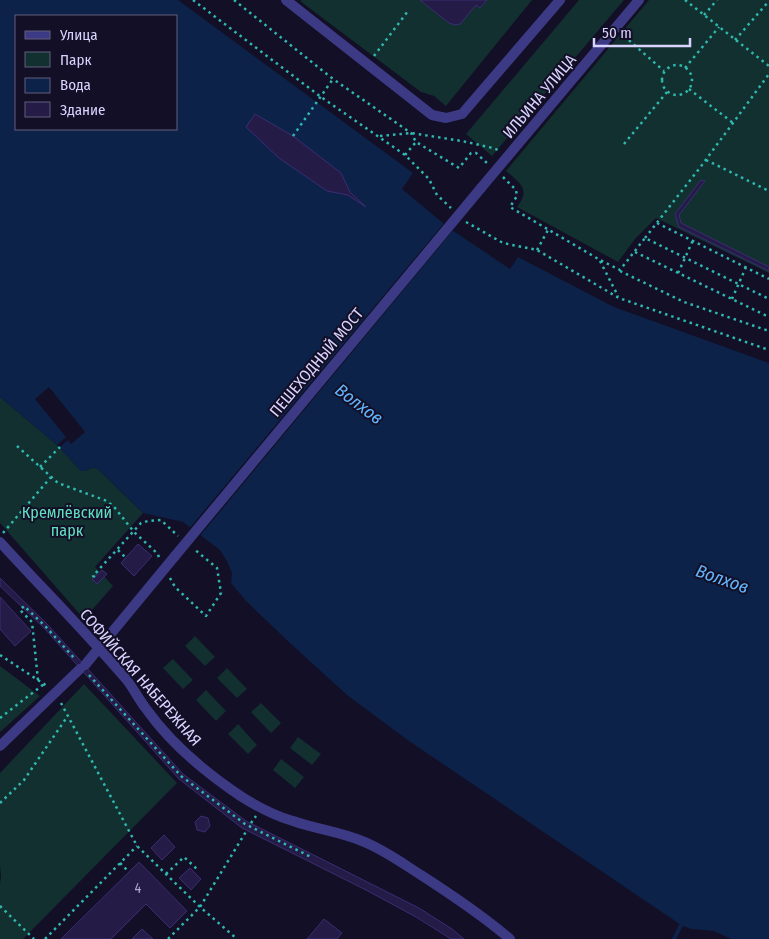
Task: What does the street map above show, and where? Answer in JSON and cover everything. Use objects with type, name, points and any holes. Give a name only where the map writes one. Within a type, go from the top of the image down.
[{"type":"street","points":[[286,0],[432,115],[446,118],[462,114],[560,0]]},
{"type":"street","name":"ИЛЬИНА УЛИЦА","points":[[481,188],[639,0]]},
{"type":"street","name":"ПЕШЕХОДНЫЙ МОСТ","points":[[0,746],[99,649],[481,188]]},
{"type":"street","name":"СОФИЙСКАЯ НАБЕРЕЖНАЯ","points":[[0,542],[127,681],[147,711],[172,739],[185,753],[207,771],[242,797],[261,808],[292,821],[349,837],[386,852],[456,898],[510,939]]},
{"type":"path","points":[[234,0],[333,78],[411,133],[416,142],[458,168],[471,153],[476,153],[484,161]]},
{"type":"path","points":[[685,0],[769,66]]},
{"type":"path","points":[[704,15],[717,0]]},
{"type":"path","points":[[735,40],[769,1]]},
{"type":"path","points":[[368,65],[408,11]]},
{"type":"path","points":[[685,68],[719,27]]},
{"type":"path","points":[[616,28],[664,71]]},
{"type":"path","points":[[674,65],[680,65],[685,68],[692,78],[692,84],[689,89],[679,95],[673,95],[663,88],[661,82],[664,71],[674,65]]},
{"type":"path","points":[[620,270],[706,160],[769,74]]},
{"type":"path","points":[[293,136],[333,78]]},
{"type":"path","points":[[689,89],[733,123]]},
{"type":"path","points":[[624,144],[668,92]]},
{"type":"path","points":[[379,136],[411,133],[493,148],[508,156]]},
{"type":"path","points":[[405,154],[416,142]]},
{"type":"path","points":[[706,160],[769,191]]},
{"type":"path","points":[[506,180],[516,190],[517,196],[510,207],[600,260],[684,302],[769,331]]},
{"type":"path","points":[[657,223],[769,278]]},
{"type":"path","points":[[537,250],[548,230]]},
{"type":"path","points":[[645,238],[769,299]]},
{"type":"path","points":[[678,272],[693,240]]},
{"type":"path","points":[[635,252],[769,317]]},
{"type":"path","points":[[600,260],[619,298]]},
{"type":"path","points":[[732,299],[746,267]]},
{"type":"path","points":[[17,446],[58,483],[107,501],[134,532],[158,554]]},
{"type":"path","points":[[40,467],[60,447]]},
{"type":"path","points":[[0,536],[51,477]]},
{"type":"path","points":[[95,577],[93,576],[134,532]]},
{"type":"path","points":[[117,550],[126,558]]},
{"type":"path","points":[[175,587],[206,616]]},
{"type":"path","points":[[20,610],[32,622],[38,680]]},
{"type":"path","points":[[0,655],[56,692],[67,717],[137,846],[200,907],[237,939]]},
{"type":"path","points":[[0,718],[44,684]]},
{"type":"path","points":[[0,803],[24,780],[67,717]]},
{"type":"path","points":[[168,939],[200,907],[246,830]]},
{"type":"path","points":[[46,939],[137,846]]},
{"type":"path","points":[[166,874],[184,857],[199,871]]},
{"type":"path","points":[[120,863],[128,872]]},
{"type":"path","points":[[0,906],[34,939]]},
{"type":"green space","points":[[532,0],[446,106],[434,96],[421,92],[300,1]]},
{"type":"green space","points":[[579,0],[624,0],[492,156],[466,134]]},
{"type":"green space","points":[[649,0],[769,0],[769,273],[656,218],[635,239],[618,262],[517,207],[523,195],[522,187],[506,171]]},
{"type":"green space","name":"Кремлёвский парк","points":[[0,397],[57,445],[81,471],[86,471],[93,467],[98,469],[143,513],[95,567],[113,586],[84,619],[0,523]]},
{"type":"green space","points":[[195,636],[215,657],[205,666],[185,646]]},
{"type":"green space","points":[[173,659],[193,680],[183,689],[163,668]]},
{"type":"green space","points":[[0,666],[40,696],[0,732]]},
{"type":"green space","points":[[227,668],[247,689],[237,698],[217,678]]},
{"type":"green space","points":[[84,684],[177,783],[23,939],[0,939],[0,773]]},
{"type":"green space","points":[[206,690],[226,711],[216,721],[196,700]]},
{"type":"green space","points":[[261,703],[281,723],[271,733],[251,712]]},
{"type":"green space","points":[[238,724],[257,745],[248,754],[228,734]]},
{"type":"green space","points":[[298,737],[321,754],[312,765],[290,748]]},
{"type":"green space","points":[[281,759],[304,777],[295,788],[273,770]]},
{"type":"water","name":"Волхов","points":[[0,0],[178,0],[413,173],[402,189],[449,228],[510,269],[518,257],[614,307],[769,363],[769,939],[731,939],[714,931],[691,929],[681,925],[409,741],[347,695],[246,601],[231,583],[232,573],[220,550],[183,522],[143,513],[98,469],[93,467],[86,471],[81,471],[57,445],[0,397]]},
{"type":"pier","points":[[445,222],[454,229],[199,537],[189,529]]},
{"type":"pier","points":[[49,387],[85,432],[71,444],[68,440],[60,447],[57,445],[66,437],[35,399]]},
{"type":"building","points":[[420,0],[487,0],[480,8],[476,5],[460,24],[455,25],[449,23]]},
{"type":"building","points":[[255,114],[293,136],[341,173],[350,192],[366,207],[348,195],[327,191],[279,158],[246,127]]},
{"type":"building","points":[[701,180],[705,181],[679,215],[681,223],[769,267],[769,271],[679,227],[675,214]]},
{"type":"building","points":[[138,544],[152,556],[134,576],[121,563]]},
{"type":"building","points":[[102,570],[107,574],[97,584],[92,579]]},
{"type":"building","points":[[0,578],[48,625],[183,774],[246,821],[419,908],[464,939],[451,939],[416,917],[366,890],[242,828],[179,779],[44,628],[0,586]]},
{"type":"building","points":[[0,597],[31,631],[15,646],[0,629]]},
{"type":"building","points":[[201,816],[208,818],[210,826],[205,832],[197,830],[195,822]]},
{"type":"building","points":[[164,835],[175,847],[162,860],[151,848]]},
{"type":"building","points":[[139,862],[187,911],[170,928],[146,904],[111,939],[61,939]]},
{"type":"building","points":[[190,868],[201,879],[191,890],[179,878]]},
{"type":"building","points":[[324,919],[342,933],[337,939],[307,939]]},
{"type":"building","points":[[142,929],[153,939],[132,939]]},
{"type":"waterway","points":[[674,939],[681,925]]}]
